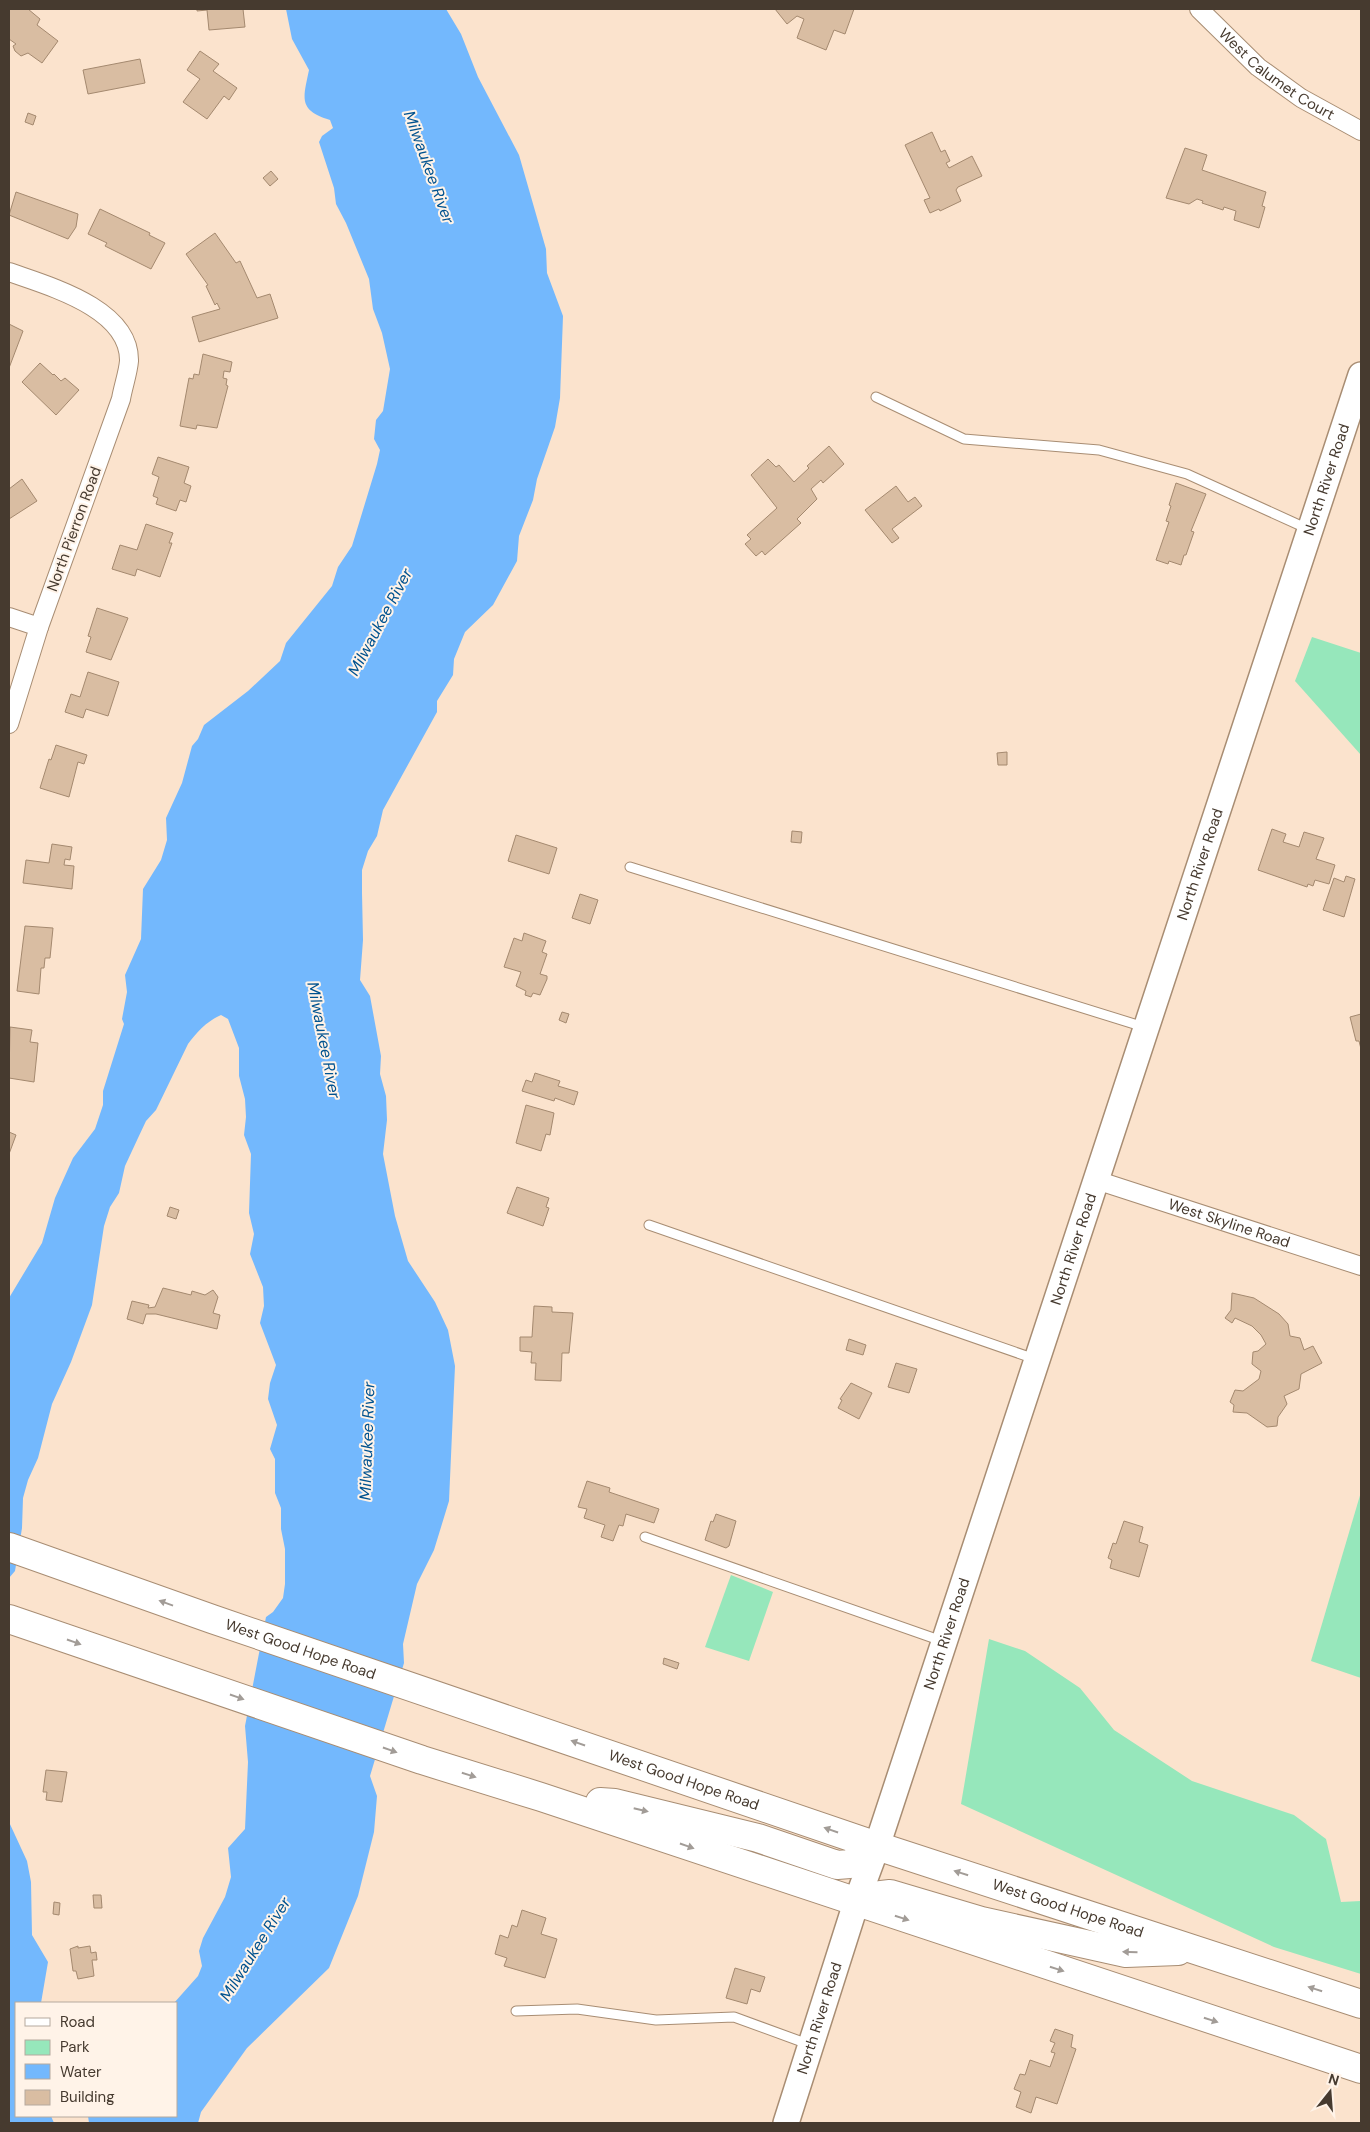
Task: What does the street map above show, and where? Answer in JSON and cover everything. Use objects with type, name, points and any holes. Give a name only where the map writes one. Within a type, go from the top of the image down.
[{"type":"main road","name":"West Good Hope Road","points":[[9,1547],[212,1619],[877,1846],[1361,2004]]},
{"type":"main road","points":[[18,1623],[422,1760],[541,1797],[1361,2069]]},
{"type":"main road","points":[[541,1797],[615,1804],[758,1838],[837,1865],[850,1864],[877,1846]]},
{"type":"main road","points":[[856,1903],[873,1896],[890,1894],[981,1921],[1126,1953],[1196,1950]]},
{"type":"street","name":"West Calumet Court","points":[[1199,9],[1258,67],[1301,98],[1361,132]]},
{"type":"street","name":"North Pierron Road","points":[[9,272],[73,296],[105,315],[122,333],[129,360],[121,399],[39,627],[9,724]]},
{"type":"street","name":"North River Road","points":[[786,2123],[856,1903],[877,1846],[1361,375]]},
{"type":"street","points":[[9,616],[39,627]]},
{"type":"street","name":"West Skyline Road","points":[[1096,1180],[1361,1266]]},
{"type":"lane","points":[[876,397],[964,439],[1099,450],[1187,474],[1310,530]]},
{"type":"lane","points":[[630,867],[1146,1028]]},
{"type":"lane","points":[[649,1225],[1037,1360]]},
{"type":"lane","points":[[645,1537],[944,1642]]},
{"type":"lane","points":[[516,2011],[577,2009],[656,2020],[734,2017],[811,2045]]},
{"type":"green space","points":[[1312,637],[1361,653],[1361,755],[1295,681]]},
{"type":"green space","points":[[1361,1492],[1361,1678],[1311,1661]]},
{"type":"green space","points":[[731,1575],[773,1592],[749,1661],[705,1647]]},
{"type":"green space","points":[[989,1639],[1025,1651],[1080,1688],[1114,1730],[1192,1781],[1294,1815],[1326,1839],[1341,1902],[1361,1901],[1361,1974],[1274,1947],[961,1804]]},
{"type":"water","name":"Milwaukee River","points":[[286,9],[446,9],[461,34],[478,77],[519,155],[546,249],[547,273],[563,316],[560,398],[555,427],[537,479],[533,500],[519,536],[517,561],[493,605],[465,632],[454,659],[453,675],[437,701],[437,712],[383,810],[377,836],[368,851],[362,870],[363,940],[360,980],[370,996],[381,1056],[380,1074],[386,1096],[387,1120],[383,1154],[395,1216],[408,1261],[435,1302],[448,1330],[455,1366],[449,1501],[434,1550],[417,1584],[403,1644],[404,1663],[370,1776],[377,1796],[374,1832],[358,1896],[329,1968],[247,2048],[201,2112],[198,2123],[89,2123],[88,2117],[178,2117],[178,2002],[175,2002],[198,1976],[202,1966],[199,1951],[203,1938],[225,1897],[231,1877],[228,1848],[245,1829],[248,1762],[245,1726],[266,1617],[273,1612],[283,1598],[285,1584],[285,1549],[281,1529],[281,1508],[275,1493],[275,1459],[270,1449],[277,1425],[268,1399],[270,1383],[276,1365],[260,1323],[264,1306],[263,1287],[250,1254],[254,1234],[249,1213],[251,1154],[244,1135],[245,1099],[239,1076],[239,1048],[228,1019],[221,1015],[211,1020],[188,1044],[156,1110],[146,1121],[125,1166],[119,1193],[110,1207],[104,1226],[92,1305],[71,1362],[52,1404],[38,1458],[28,1480],[23,1498],[22,1528],[15,1571],[9,1578],[9,1298],[42,1243],[55,1198],[73,1158],[95,1129],[103,1105],[103,1091],[124,1024],[122,1019],[127,992],[125,975],[141,939],[143,889],[161,860],[167,840],[166,818],[182,783],[192,746],[198,739],[204,725],[248,691],[280,661],[286,643],[332,586],[338,567],[352,546],[377,464],[380,450],[374,439],[376,420],[383,411],[390,369],[382,333],[373,309],[369,279],[346,223],[336,204],[334,188],[319,142],[322,136],[333,128],[330,120],[312,112],[305,102],[305,89],[309,70],[292,39]]},
{"type":"water","points":[[9,1822],[27,1861],[31,1882],[32,1935],[48,1962],[41,2002],[15,2002],[15,2117],[51,2117],[54,2123],[9,2123]]},
{"type":"building","points":[[9,9],[28,9],[40,19],[37,25],[58,41],[42,63],[28,53],[21,56],[15,51],[13,46],[16,44],[9,39]]},
{"type":"building","points":[[197,9],[243,9],[245,27],[209,30],[207,10],[197,11]]},
{"type":"building","points":[[775,9],[854,9],[845,34],[834,30],[826,50],[797,38],[804,19],[797,16],[787,24]]},
{"type":"building","points":[[200,51],[219,64],[213,71],[237,88],[229,100],[224,96],[207,119],[183,102],[200,79],[187,70]]},
{"type":"building","points":[[140,59],[145,83],[88,94],[83,70]]},
{"type":"building","points":[[28,113],[36,116],[33,125],[25,122]]},
{"type":"building","points":[[932,132],[941,152],[945,150],[950,161],[946,163],[949,168],[972,156],[982,176],[958,187],[956,190],[961,201],[940,211],[939,209],[930,213],[924,200],[930,198],[905,145]]},
{"type":"building","points":[[1185,148],[1207,155],[1202,170],[1266,192],[1262,206],[1265,207],[1259,228],[1234,220],[1236,211],[1224,207],[1223,210],[1202,203],[1203,201],[1197,199],[1189,204],[1166,198]]},
{"type":"building","points":[[271,171],[278,179],[270,186],[263,178]]},
{"type":"building","points":[[16,192],[78,214],[76,227],[68,239],[9,215]]},
{"type":"building","points":[[100,209],[150,233],[149,235],[165,243],[151,269],[105,246],[107,243],[88,234]]},
{"type":"building","points":[[215,233],[236,263],[240,261],[257,298],[270,294],[278,318],[199,342],[192,317],[220,309],[217,303],[215,305],[206,286],[208,285],[186,254]]},
{"type":"building","points":[[9,324],[23,331],[9,368]]},
{"type":"building","points":[[203,354],[232,362],[230,372],[224,371],[223,378],[227,379],[226,385],[228,386],[217,428],[197,425],[196,429],[180,426],[189,378],[193,379],[194,374],[199,375]]},
{"type":"building","points":[[40,363],[61,381],[65,378],[79,390],[56,415],[22,382]]},
{"type":"building","points":[[829,446],[844,464],[823,483],[821,480],[811,489],[817,499],[797,519],[801,523],[765,555],[762,551],[756,556],[745,544],[751,539],[747,535],[777,508],[751,475],[768,459],[776,467],[779,465],[794,482],[809,468],[807,466]]},
{"type":"building","points":[[158,457],[189,467],[184,483],[191,486],[186,502],[180,500],[176,511],[156,504],[158,498],[153,496],[159,477],[152,474]]},
{"type":"building","points":[[22,479],[37,501],[9,519],[9,489]]},
{"type":"building","points":[[1176,483],[1206,494],[1191,531],[1194,532],[1181,565],[1169,561],[1168,564],[1156,560],[1169,522],[1166,521]]},
{"type":"building","points":[[896,486],[908,502],[915,497],[922,506],[892,529],[899,538],[892,543],[865,510]]},
{"type":"building","points":[[146,524],[173,533],[169,543],[172,543],[160,577],[137,569],[135,576],[112,569],[120,545],[137,550]]},
{"type":"building","points":[[97,608],[128,618],[111,660],[86,652],[91,637],[88,636]]},
{"type":"building","points":[[88,672],[119,682],[108,716],[86,709],[83,718],[65,712],[71,694],[80,697]]},
{"type":"building","points":[[56,745],[87,755],[84,764],[78,762],[69,797],[40,788],[49,759],[51,760]]},
{"type":"building","points":[[1007,752],[1007,765],[998,765],[997,753]]},
{"type":"building","points":[[1272,829],[1286,834],[1283,842],[1299,847],[1304,832],[1324,838],[1316,859],[1335,865],[1329,884],[1315,880],[1313,886],[1308,884],[1307,887],[1258,870]]},
{"type":"building","points":[[792,831],[802,832],[801,843],[791,842]]},
{"type":"building","points":[[516,835],[557,848],[549,874],[508,861]]},
{"type":"building","points":[[52,844],[72,847],[70,860],[65,859],[64,865],[74,866],[72,889],[23,883],[26,860],[49,863]]},
{"type":"building","points":[[1346,876],[1355,879],[1344,917],[1323,910],[1334,878],[1344,882]]},
{"type":"building","points":[[580,894],[598,900],[590,924],[572,918]]},
{"type":"building","points":[[25,926],[53,928],[50,958],[45,958],[44,968],[41,968],[39,994],[17,991]]},
{"type":"building","points":[[524,933],[546,941],[542,952],[547,954],[540,974],[547,976],[547,979],[540,995],[533,993],[531,997],[525,995],[526,991],[516,986],[521,972],[504,967],[514,938],[522,941]]},
{"type":"building","points":[[562,1012],[569,1014],[566,1023],[559,1020]]},
{"type":"building","points":[[1361,1014],[1361,1049],[1359,1041],[1356,1041],[1350,1017]]},
{"type":"building","points":[[10,1027],[32,1030],[30,1042],[38,1043],[34,1082],[9,1078]]},
{"type":"building","points":[[535,1073],[560,1081],[558,1086],[578,1092],[574,1105],[555,1098],[554,1101],[522,1091],[526,1080],[532,1082]]},
{"type":"building","points":[[526,1105],[554,1113],[550,1135],[546,1134],[541,1151],[516,1143]]},
{"type":"building","points":[[9,1132],[16,1135],[9,1154]]},
{"type":"building","points":[[517,1187],[549,1198],[546,1207],[549,1208],[543,1226],[507,1213]]},
{"type":"building","points":[[170,1207],[179,1210],[176,1219],[167,1216]]},
{"type":"building","points":[[163,1288],[191,1295],[192,1291],[205,1295],[213,1290],[218,1297],[213,1313],[220,1315],[217,1329],[156,1314],[146,1314],[143,1324],[127,1319],[132,1301],[149,1305],[148,1308],[155,1307]]},
{"type":"building","points":[[1232,1293],[1254,1298],[1279,1314],[1288,1324],[1290,1336],[1300,1338],[1304,1350],[1313,1346],[1322,1363],[1301,1374],[1299,1389],[1284,1396],[1287,1404],[1278,1417],[1277,1426],[1267,1427],[1247,1413],[1233,1412],[1234,1405],[1230,1402],[1235,1390],[1243,1391],[1259,1379],[1261,1371],[1252,1364],[1253,1352],[1258,1351],[1266,1344],[1261,1335],[1252,1326],[1235,1318],[1232,1323],[1225,1318],[1231,1310]]},
{"type":"building","points":[[534,1306],[552,1307],[552,1312],[573,1313],[569,1353],[562,1353],[561,1381],[535,1380],[536,1363],[531,1363],[532,1352],[520,1351],[520,1337],[532,1337]]},
{"type":"building","points":[[849,1339],[866,1345],[863,1355],[846,1350]]},
{"type":"building","points":[[896,1363],[917,1369],[909,1393],[888,1387]]},
{"type":"building","points":[[851,1383],[872,1393],[859,1419],[838,1408],[842,1400],[840,1399]]},
{"type":"building","points":[[587,1481],[610,1488],[609,1492],[659,1509],[654,1523],[626,1514],[623,1526],[619,1525],[613,1541],[601,1537],[605,1525],[584,1518],[587,1509],[578,1507]]},
{"type":"building","points":[[716,1514],[736,1521],[729,1546],[726,1548],[705,1540],[711,1521],[713,1522]]},
{"type":"building","points":[[1124,1521],[1143,1527],[1139,1542],[1148,1545],[1139,1577],[1110,1568],[1112,1560],[1108,1558],[1113,1543],[1116,1544]]},
{"type":"building","points":[[664,1658],[679,1663],[677,1669],[663,1664]]},
{"type":"building","points":[[46,1770],[67,1772],[62,1802],[46,1800],[47,1792],[43,1792]]},
{"type":"building","points":[[93,1895],[101,1895],[102,1908],[94,1908]]},
{"type":"building","points":[[54,1902],[60,1903],[59,1915],[53,1914]]},
{"type":"building","points":[[522,1910],[546,1918],[541,1934],[557,1939],[545,1978],[504,1966],[507,1958],[495,1954],[500,1935],[508,1938],[512,1925],[517,1927]]},
{"type":"building","points":[[78,1946],[78,1948],[90,1946],[91,1953],[96,1952],[97,1960],[92,1960],[94,1976],[78,1979],[76,1971],[73,1971],[70,1949]]},
{"type":"building","points":[[735,1968],[765,1977],[760,1992],[751,1989],[747,2004],[726,1998]]},
{"type":"building","points":[[1055,2029],[1073,2035],[1071,2047],[1076,2049],[1057,2104],[1036,2097],[1031,2113],[1016,2107],[1021,2092],[1014,2089],[1020,2074],[1025,2075],[1030,2060],[1050,2067],[1055,2053],[1051,2052],[1055,2043],[1050,2041]]}]
